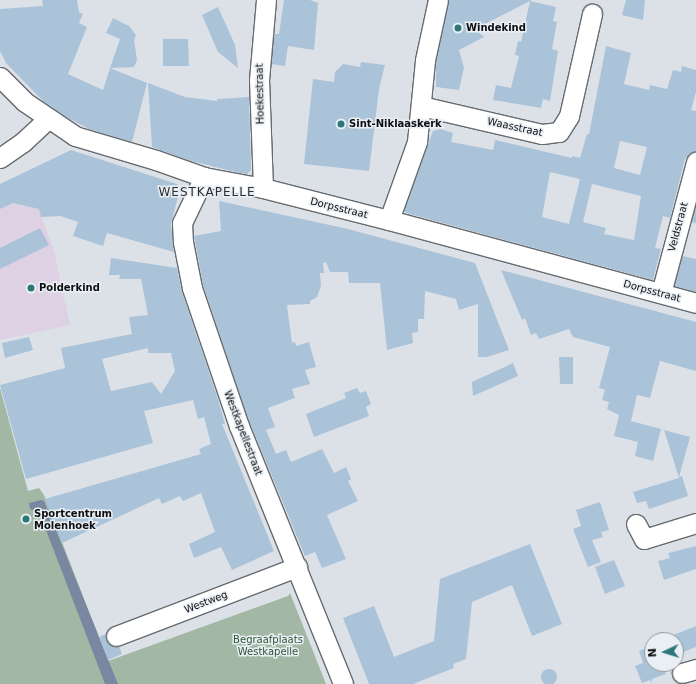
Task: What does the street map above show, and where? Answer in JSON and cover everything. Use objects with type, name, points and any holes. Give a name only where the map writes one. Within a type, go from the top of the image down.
[{"type":"street","name":"Hoekestraat","points":[[263,188],[259,80],[266,0]]},
{"type":"street","points":[[389,220],[417,142],[425,60],[438,0]]},
{"type":"street","name":"Waasstraat","points":[[421,106],[542,134],[559,132],[569,116],[592,14]]},
{"type":"street","name":"Dorpsstraat","points":[[0,76],[25,102],[75,136],[156,160],[204,177],[263,188],[389,220],[696,303]]},
{"type":"street","points":[[0,158],[23,142],[49,118]]},
{"type":"street","name":"Veldstraat","points":[[661,293],[696,162]]},
{"type":"street","name":"Westkapellestraat","points":[[204,177],[182,223],[183,242],[192,288],[239,426],[343,684]]},
{"type":"street","points":[[636,524],[644,539],[696,523]]},
{"type":"street","name":"Westweg","points":[[116,636],[297,567]]},
{"type":"shaded area","name":"Polderkind","points":[[0,200],[39,209],[54,251],[70,325],[0,340]]},
{"type":"green space","name":"Begraafplaats Westkapelle","points":[[0,388],[28,491],[39,488],[44,495],[108,661],[288,596],[290,593],[326,684],[0,684]]},
{"type":"water","points":[[41,500],[44,501],[118,684],[105,684],[41,517],[38,512],[30,509],[29,503]]},
{"type":"building","points":[[42,0],[77,0],[79,12],[83,14],[79,23],[87,27],[68,74],[103,90],[110,68],[147,83],[132,142],[89,129],[68,118],[43,101],[6,63],[0,51],[0,9],[43,6]]},
{"type":"building","points":[[284,0],[310,0],[318,3],[314,50],[288,46],[285,66],[271,64],[274,34],[279,34]]},
{"type":"building","points":[[449,0],[532,0],[475,29],[484,37],[459,50],[464,68],[459,90],[436,87],[436,62]]},
{"type":"building","points":[[626,0],[645,0],[643,20],[622,15]]},
{"type":"building","points":[[530,1],[556,7],[553,21],[557,22],[552,49],[558,51],[550,101],[543,99],[541,108],[493,100],[496,85],[511,88],[519,56],[515,55],[518,41],[521,42]]},
{"type":"building","points":[[218,7],[235,45],[238,68],[218,52],[202,15]]},
{"type":"building","points":[[113,18],[129,26],[136,35],[134,40],[137,60],[134,67],[110,68],[120,39],[106,33]]},
{"type":"building","points":[[163,39],[188,39],[189,66],[163,66]]},
{"type":"building","points":[[606,46],[631,53],[624,84],[649,90],[650,85],[667,89],[673,70],[681,72],[682,66],[696,70],[696,92],[691,110],[696,111],[696,151],[689,154],[685,159],[670,218],[663,216],[655,248],[661,249],[653,280],[406,213],[404,210],[433,131],[441,129],[453,133],[451,142],[493,150],[495,140],[572,158],[572,156],[580,158],[587,134],[589,134]],"holes":[[[620,141],[647,147],[640,175],[614,168]],[[550,172],[580,179],[569,224],[542,217]],[[592,184],[641,196],[634,240],[604,234],[606,228],[583,222]]]},
{"type":"building","name":"Sint-Niklaaskerk","points":[[361,62],[385,65],[379,89],[369,171],[304,164],[313,79],[334,82],[335,72],[343,64],[360,67]]},
{"type":"building","points":[[148,83],[185,97],[217,101],[217,99],[249,97],[251,170],[247,174],[240,173],[191,161],[152,147]]},
{"type":"building","points":[[71,150],[177,184],[180,189],[171,224],[174,252],[107,233],[103,246],[73,236],[78,222],[60,216],[41,217],[39,209],[13,203],[0,209],[0,184]]},
{"type":"building","points":[[219,201],[348,229],[475,263],[509,350],[487,357],[478,357],[478,304],[459,310],[456,299],[425,291],[424,319],[418,319],[418,332],[412,333],[413,343],[387,350],[380,283],[349,283],[348,272],[330,272],[326,262],[323,263],[324,273],[320,273],[321,286],[317,297],[310,301],[310,304],[287,305],[292,343],[295,342],[296,346],[309,342],[316,367],[305,370],[310,384],[292,389],[295,398],[268,408],[275,427],[266,430],[276,454],[286,450],[291,462],[322,449],[334,473],[346,467],[351,479],[348,481],[358,501],[327,515],[346,559],[322,568],[315,552],[305,556],[247,416],[203,285],[194,236],[221,231]]},
{"type":"building","points":[[696,205],[696,223],[691,222]]},
{"type":"building","points":[[40,228],[49,245],[0,269],[0,248]]},
{"type":"building","points":[[682,256],[696,259],[696,292],[674,286]]},
{"type":"building","points":[[111,258],[177,268],[182,292],[218,399],[225,424],[222,424],[274,551],[232,570],[221,547],[194,558],[189,544],[215,532],[201,493],[183,501],[180,496],[162,504],[159,498],[62,543],[45,499],[201,454],[199,449],[211,444],[204,417],[198,419],[193,400],[144,411],[153,443],[26,479],[0,385],[65,368],[61,348],[132,334],[129,317],[148,315],[141,279],[119,279],[120,275],[109,275]],"holes":[[[148,348],[148,353],[171,353],[175,371],[161,394],[152,382],[111,391],[102,359]]]},
{"type":"building","points":[[501,270],[696,322],[696,371],[660,361],[650,398],[637,395],[631,421],[661,429],[653,461],[635,456],[638,442],[614,436],[619,415],[607,409],[609,402],[602,400],[605,390],[599,388],[610,347],[573,337],[569,329],[539,339],[536,333],[531,335],[525,318],[522,320]]},
{"type":"building","points":[[29,337],[33,350],[5,358],[2,343]]},
{"type":"building","points":[[559,357],[573,357],[573,384],[560,384]]},
{"type":"building","points":[[513,363],[518,376],[473,396],[472,382]]},
{"type":"building","points":[[357,388],[360,393],[366,391],[371,404],[366,407],[369,416],[314,437],[306,414],[346,398],[344,393]]},
{"type":"building","points":[[664,430],[690,437],[679,477],[682,476],[688,496],[649,509],[646,501],[637,503],[633,492],[679,478]]},
{"type":"building","points":[[600,502],[609,530],[601,532],[603,537],[592,540],[601,562],[588,567],[573,529],[581,526],[576,510]]},
{"type":"building","points":[[530,544],[562,624],[532,636],[512,585],[472,602],[466,659],[453,664],[454,668],[413,684],[369,684],[343,618],[374,606],[394,657],[434,641],[440,579]]},
{"type":"building","points":[[696,546],[696,569],[664,580],[658,561],[670,558],[668,553]]},
{"type":"building","points":[[614,560],[625,586],[605,594],[595,567]]},
{"type":"building","points":[[696,626],[696,647],[684,652],[684,632],[681,632]]},
{"type":"building","points":[[105,634],[109,644],[119,646],[122,654],[108,660],[99,637]]},
{"type":"building","points":[[644,649],[644,672],[665,672],[666,674],[652,679],[652,683],[650,680],[642,683],[635,666],[643,663],[639,651]]},
{"type":"building","points":[[549,669],[555,671],[557,677],[555,683],[549,685],[543,683],[541,677],[543,671]]},
{"type":"place","name":"Windekind","points":[[458,28]]},
{"type":"place","name":"Sint-Niklaaskerk","points":[[341,124]]},
{"type":"place","name":"Polderkind","points":[[31,288]]},
{"type":"place","name":"Sportcentrum Molenhoek","points":[[26,519]]},
{"type":"district","name":"WESTKAPELLE","points":[[207,193]]}]
